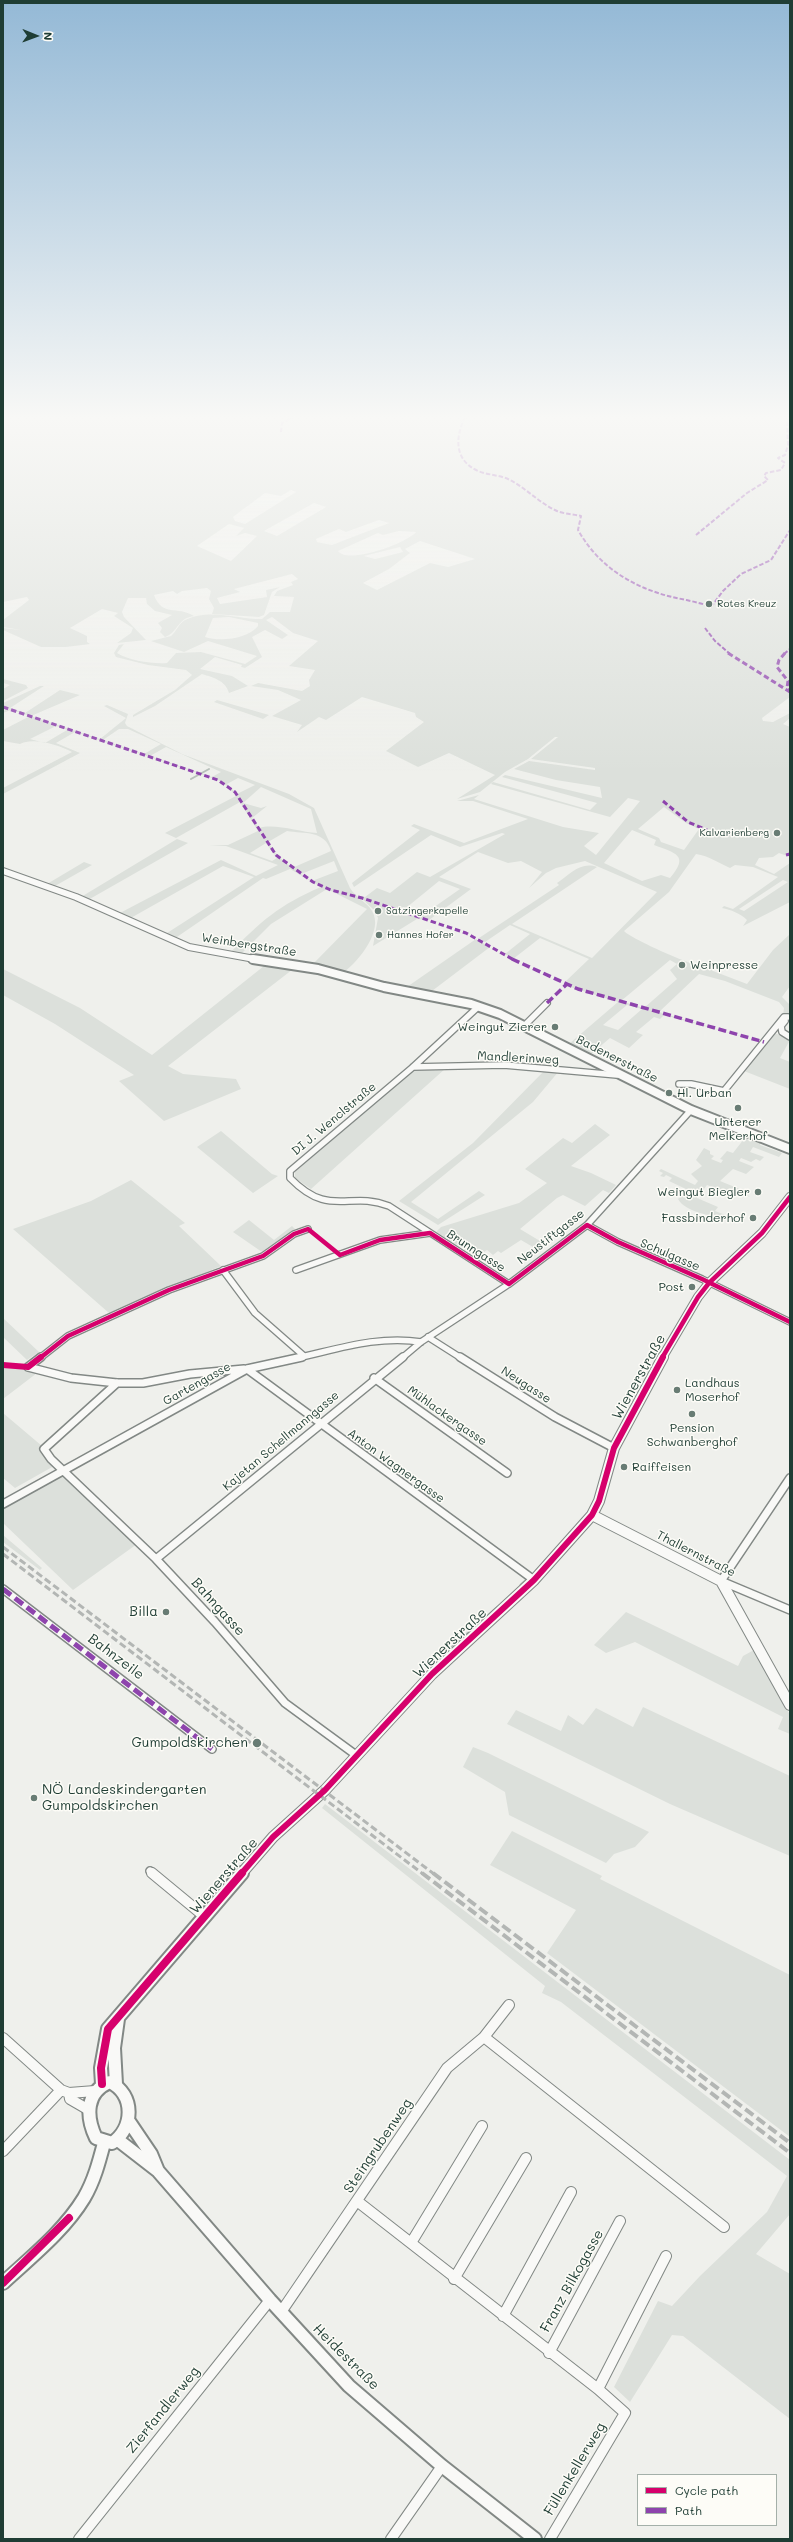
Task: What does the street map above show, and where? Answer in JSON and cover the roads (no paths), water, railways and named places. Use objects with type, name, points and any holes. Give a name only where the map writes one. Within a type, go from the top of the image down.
[{"type":"main road","name":"Weinbergstraße","points":[[3,871],[58,890],[168,939],[202,951],[312,967],[384,986],[478,1006]]},
{"type":"main road","name":"Badenerstraße","points":[[478,1006],[525,1025],[620,1075],[691,1110],[790,1149]]},
{"type":"street","points":[[525,1025],[547,1003]]},
{"type":"street","name":"DI J. Wenclstraße","points":[[430,1233],[382,1203],[365,1201],[329,1202],[322,1200],[290,1178],[290,1171],[414,1067],[478,1006]]},
{"type":"street","points":[[679,1084],[690,1083],[717,1091],[724,1091],[784,1017],[788,1017],[781,1026],[782,1032],[790,1037]]},
{"type":"street","name":"Mandlerinweg","points":[[414,1067],[504,1065],[620,1075]]},
{"type":"street","name":"Neustiftgasse","points":[[421,1342],[509,1284],[587,1225],[691,1110]]},
{"type":"street","name":"Wienerstraße","points":[[104,2143],[96,2138],[90,2127],[89,2110],[99,2087],[103,2047],[108,2029],[204,1916],[274,1838],[325,1790],[432,1674],[532,1578],[592,1515],[599,1501],[614,1448],[641,1394],[698,1298],[709,1283],[762,1233],[790,1197]]},
{"type":"street","name":"Schulgasse","points":[[587,1225],[661,1262],[709,1283],[790,1322]]},
{"type":"street","points":[[247,1369],[190,1374],[143,1382],[117,1383],[71,1378],[28,1367],[68,1336],[169,1290],[263,1256],[294,1234],[308,1228]]},
{"type":"street","name":"Brunngasse","points":[[296,1270],[380,1240],[430,1233],[509,1284]]},
{"type":"street","points":[[223,1270],[255,1313],[304,1356]]},
{"type":"street","name":"Neugasse","points":[[428,1337],[555,1417],[614,1448]]},
{"type":"street","name":"Gartengasse","points":[[3,1504],[247,1369],[374,1341],[403,1339],[421,1342]]},
{"type":"street","name":"Kajetan Schellmanngasse","points":[[156,1558],[374,1378],[421,1342]]},
{"type":"street","name":"Anton Wagnergasse","points":[[247,1369],[319,1424],[532,1578]]},
{"type":"street","name":"Mühlackergasse","points":[[374,1378],[508,1473]]},
{"type":"street","name":"Bahngasse","points":[[117,1383],[44,1449],[156,1558],[215,1622],[285,1703],[356,1755]]},
{"type":"street","points":[[790,1478],[721,1581],[790,1705]]},
{"type":"street","name":"Thallernstraße","points":[[592,1515],[721,1581],[790,1610]]},
{"type":"street","name":"Bahnzeile","points":[[3,1589],[212,1749]]},
{"type":"street","points":[[150,1871],[204,1916]]},
{"type":"street","name":"Steingrubenweg","points":[[281,2312],[447,2068],[484,2037],[509,2005]]},
{"type":"street","points":[[116,2084],[114,2048],[118,2018]]},
{"type":"street","points":[[484,2037],[724,2227]]},
{"type":"street","points":[[3,2038],[65,2092],[70,2099],[89,2110]]},
{"type":"street","points":[[3,2151],[65,2092],[99,2087],[110,2082],[116,2084],[124,2092],[128,2107],[128,2120],[124,2131],[118,2140],[112,2143],[104,2143],[93,2179],[83,2199],[69,2218],[3,2283]]},
{"type":"street","name":"Heidestraße","points":[[128,2120],[151,2154],[158,2171]]},
{"type":"street","points":[[411,2243],[482,2126]]},
{"type":"street","name":"Heidestraße","points":[[118,2140],[130,2148],[143,2162],[158,2171],[270,2300],[349,2386],[442,2466],[535,2539]]},
{"type":"street","points":[[454,2279],[526,2158]]},
{"type":"street","points":[[503,2316],[572,2192]]},
{"type":"street","name":"Franz Bilkogasse","points":[[357,2201],[454,2279],[598,2389],[625,2413]]},
{"type":"street","name":"Franz Bilkogasse","points":[[549,2353],[620,2221]]},
{"type":"street","points":[[598,2389],[666,2256]]},
{"type":"street","name":"Zierfandlerweg","points":[[79,2539],[270,2300]]},
{"type":"street","name":"Füllenkellerweg","points":[[550,2539],[625,2413]]},
{"type":"street","points":[[391,2539],[442,2466]]},
{"type":"waterway","points":[[191,779],[209,769]]},
{"type":"waterway","points":[[521,1585],[529,1578]]},
{"type":"waterway","points":[[432,1665],[497,1608]]},
{"type":"railway","points":[[3,1547],[434,1874]]},
{"type":"railway","points":[[3,1554],[423,1874]]},
{"type":"railway","points":[[422,1873],[790,2153]]},
{"type":"railway","points":[[433,1873],[790,2143]]},
{"type":"place","name":"Rotes Kreuz","points":[[709,604]]},
{"type":"place","name":"Kalvarienberg","points":[[777,833]]},
{"type":"place","name":"Satzingerkapelle","points":[[378,911]]},
{"type":"place","name":"Hannes Hofer","points":[[379,935]]},
{"type":"place","name":"Weinpresse","points":[[682,965]]},
{"type":"place","name":"Weingut Zierer","points":[[555,1027]]},
{"type":"place","name":"Hl. Urban","points":[[669,1093]]},
{"type":"place","name":"Unterer Melkerhof","points":[[738,1108]]},
{"type":"place","name":"Weingut Biegler","points":[[758,1192]]},
{"type":"place","name":"Fassbinderhof","points":[[753,1218]]},
{"type":"place","name":"Post","points":[[692,1287]]},
{"type":"place","name":"Landhaus Moserhof","points":[[677,1390]]},
{"type":"place","name":"Pension Schwanberghof","points":[[692,1414]]},
{"type":"place","name":"Raiffeisen","points":[[624,1467]]},
{"type":"place","name":"Billa","points":[[166,1612]]},
{"type":"place","name":"Gumpoldskirchen","points":[[257,1743]]},
{"type":"place","name":"NÖ Landeskindergarten Gumpoldskirchen","points":[[34,1798]]}]
